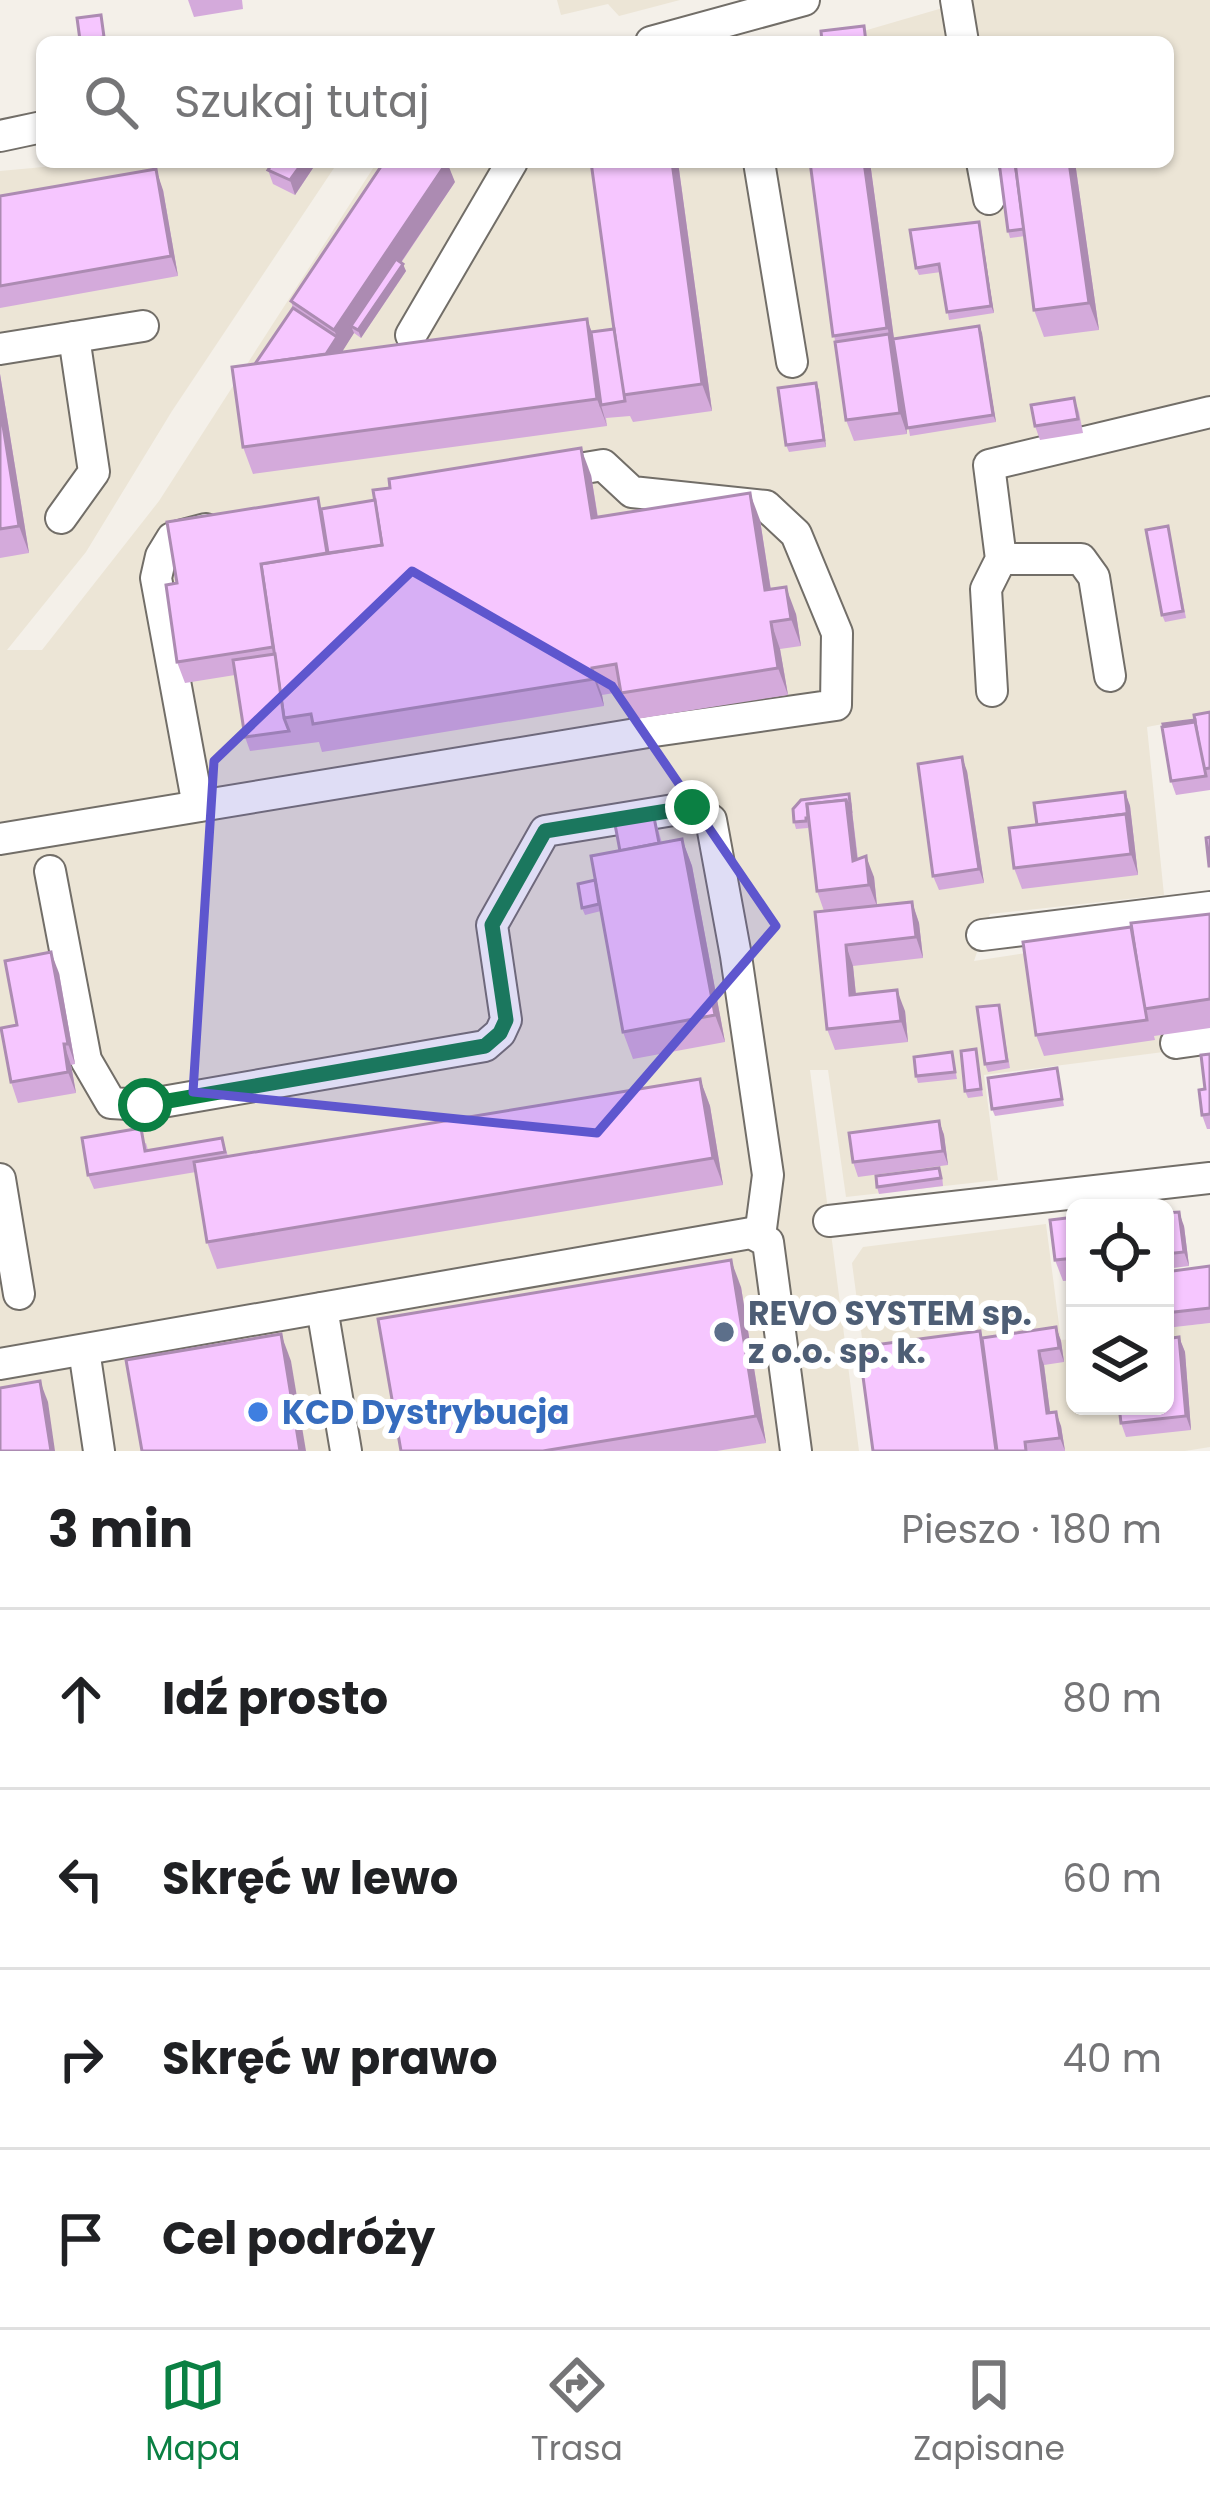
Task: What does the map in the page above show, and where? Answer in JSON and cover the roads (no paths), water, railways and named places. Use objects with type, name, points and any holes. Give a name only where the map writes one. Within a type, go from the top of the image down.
[{"type":"street","points":[[680,36],[804,0]]},
{"type":"street","points":[[956,0],[961,36]]},
{"type":"street","points":[[0,136],[36,128]]},
{"type":"street","points":[[411,335],[508,168]]},
{"type":"street","points":[[760,168],[792,362]]},
{"type":"street","points":[[983,168],[988,199]]},
{"type":"street","points":[[0,350],[143,326]]},
{"type":"street","points":[[62,518],[94,472],[74,338]]},
{"type":"street","points":[[992,691],[986,589],[1001,559],[989,465],[1210,412]]},
{"type":"street","points":[[0,838],[836,705],[837,633],[796,534],[766,506],[632,492],[603,465],[510,480]]},
{"type":"street","points":[[198,806],[156,578],[172,538],[230,525]]},
{"type":"street","points":[[1001,559],[1081,559],[1094,578],[1110,676]]},
{"type":"street","points":[[50,871],[86,1060],[111,1103],[145,1105],[485,1046],[506,1020],[492,925],[545,831],[692,807],[711,820],[736,956],[768,1175],[760,1236]]},
{"type":"street","points":[[982,935],[1210,908]]},
{"type":"street","points":[[1176,1043],[1210,1038]]},
{"type":"street","points":[[829,1221],[1210,1178]]},
{"type":"street","points":[[0,1179],[19,1294]]},
{"type":"street","points":[[0,1364],[751,1233],[768,1242],[796,1451]]},
{"type":"street","points":[[322,1308],[346,1451]]},
{"type":"street","points":[[84,1349],[99,1451]]},
{"type":"place","name":"REVO SYSTEM sp. z o.o. sp. k.","points":[[724,1332]]},
{"type":"place","name":"KCD Dystrybucja","points":[[258,1412]]}]
